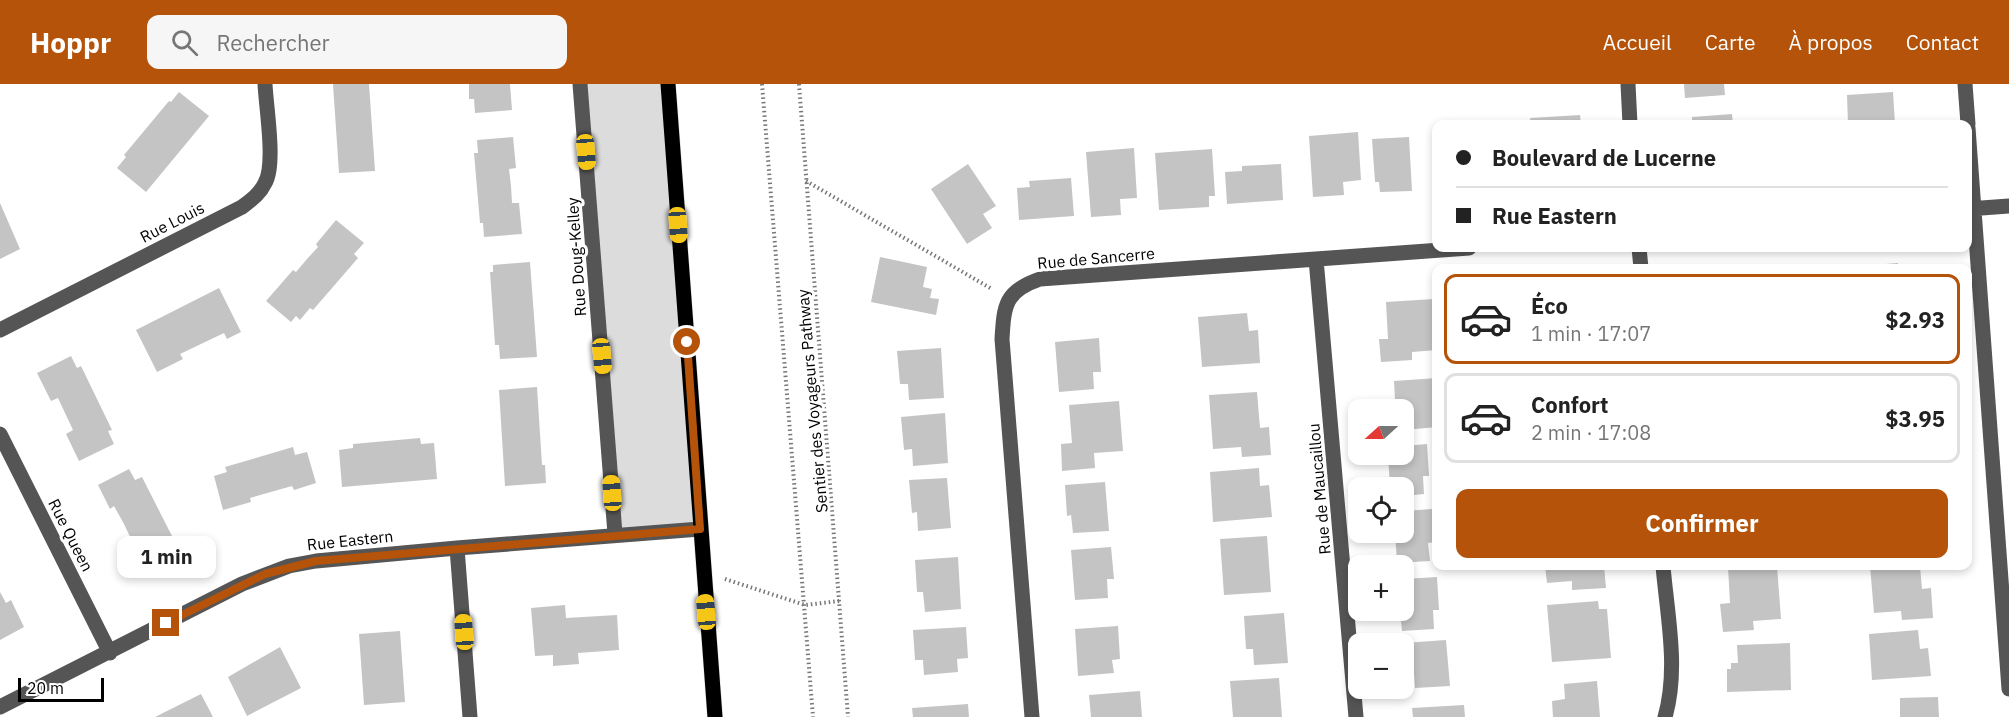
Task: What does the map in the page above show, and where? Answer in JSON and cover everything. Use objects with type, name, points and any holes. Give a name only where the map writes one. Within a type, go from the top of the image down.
[{"type":"main road","points":[[668,84],[715,717]]},
{"type":"street","name":"Rue Louis","points":[[0,330],[242,207],[257,196],[267,181],[269,162],[265,84]]},
{"type":"street","name":"Rue Doug-Kelley","points":[[580,84],[615,534]]},
{"type":"street","points":[[1628,84],[1630,120]]},
{"type":"street","points":[[1965,84],[1968,120]]},
{"type":"street","points":[[1972,208],[2009,206]]},
{"type":"street","points":[[1972,219],[2006,590],[2009,689]]},
{"type":"street","name":"Rue de Sancerre","points":[[1008,298],[1021,285],[1040,279],[1432,251]]},
{"type":"street","name":"Rue de Maucaillou","points":[[1316,259],[1356,717]]},
{"type":"street","points":[[1008,298],[1002,339],[1032,717]]},
{"type":"street","name":"Rue Queen","points":[[0,434],[110,653]]},
{"type":"street","name":"Rue Eastern","points":[[0,707],[242,584],[289,566],[316,561],[457,548],[700,529]]},
{"type":"street","points":[[457,548],[470,717]]},
{"type":"street","points":[[1663,570],[1671,671],[1670,702],[1665,717]]},
{"type":"path","points":[[762,84],[813,717]]},
{"type":"path","name":"Sentier des Voyageurs Pathway","points":[[799,84],[848,717]]},
{"type":"path","points":[[806,181],[1008,298]]},
{"type":"path","points":[[703,572],[805,605],[840,601]]},
{"type":"shaded area","points":[[580,84],[668,84],[700,529],[615,534]]},
{"type":"building","points":[[333,84],[369,84],[375,171],[339,173]]},
{"type":"building","points":[[469,84],[510,84],[512,110],[475,113],[474,99],[469,99]]},
{"type":"building","points":[[1684,84],[1724,84],[1725,95],[1685,98]]},
{"type":"building","points":[[179,92],[209,116],[146,192],[117,168],[126,157],[124,155]]},
{"type":"building","points":[[1893,92],[1895,120],[1848,120],[1847,95]]},
{"type":"building","points":[[1732,114],[1733,120],[1692,120],[1692,117]]},
{"type":"building","points":[[1580,115],[1581,120],[1530,120],[1530,118]]},
{"type":"building","points":[[1358,132],[1361,180],[1343,182],[1344,195],[1313,197],[1309,136]]},
{"type":"building","points":[[513,137],[516,168],[509,169],[512,203],[519,203],[522,234],[484,237],[483,223],[480,223],[474,153],[478,153],[477,140]]},
{"type":"building","points":[[1409,137],[1412,191],[1380,192],[1379,182],[1375,182],[1372,139]]},
{"type":"building","points":[[1134,148],[1137,198],[1120,199],[1121,215],[1091,217],[1086,152]]},
{"type":"building","points":[[1212,149],[1215,196],[1209,196],[1209,207],[1159,210],[1155,153]]},
{"type":"building","points":[[968,164],[996,206],[983,214],[992,228],[967,244],[931,189]]},
{"type":"building","points":[[1281,164],[1283,200],[1227,204],[1225,172],[1242,171],[1242,166]]},
{"type":"building","points":[[1071,178],[1074,216],[1019,220],[1017,188],[1030,187],[1029,181]]},
{"type":"building","points":[[0,203],[20,249],[0,259]]},
{"type":"building","points":[[336,220],[364,243],[354,254],[358,258],[313,310],[310,308],[300,320],[296,316],[291,322],[266,301],[293,270],[296,272],[318,247],[316,244]]},
{"type":"building","points":[[880,257],[927,267],[923,287],[932,289],[930,298],[939,299],[936,315],[871,302]]},
{"type":"building","points":[[530,262],[537,357],[500,359],[499,345],[495,345],[490,272],[493,272],[493,265]]},
{"type":"building","points":[[219,288],[241,332],[227,339],[224,333],[180,354],[183,359],[157,372],[136,330]]},
{"type":"building","points":[[1432,299],[1432,350],[1412,352],[1412,360],[1381,362],[1379,339],[1388,339],[1386,302]]},
{"type":"building","points":[[1247,313],[1249,331],[1258,330],[1260,363],[1202,367],[1198,317]]},
{"type":"building","points":[[1099,338],[1101,372],[1093,372],[1094,389],[1059,392],[1055,342]]},
{"type":"building","points":[[941,348],[944,398],[909,400],[908,384],[900,384],[897,351]]},
{"type":"building","points":[[71,356],[77,368],[81,366],[112,430],[108,431],[114,444],[79,461],[66,434],[73,430],[58,398],[51,401],[37,373]]},
{"type":"building","points":[[1432,378],[1432,427],[1414,429],[1414,399],[1395,399],[1394,381]]},
{"type":"building","points":[[537,387],[542,465],[545,465],[546,483],[505,486],[499,390]]},
{"type":"building","points":[[1257,392],[1260,428],[1269,427],[1271,455],[1242,457],[1241,447],[1213,449],[1209,395]]},
{"type":"building","points":[[1119,401],[1123,451],[1094,453],[1095,468],[1062,471],[1061,444],[1072,443],[1069,405]]},
{"type":"building","points":[[945,413],[948,463],[913,466],[912,449],[904,450],[901,417]]},
{"type":"building","points":[[420,438],[421,444],[434,443],[437,479],[342,487],[339,450],[353,448],[353,444]]},
{"type":"building","points":[[1427,444],[1429,476],[1423,476],[1424,494],[1414,495],[1414,477],[1389,477],[1389,465],[1414,465],[1414,445]]},
{"type":"building","points":[[293,447],[295,455],[307,452],[316,483],[294,490],[292,486],[250,498],[251,502],[223,510],[214,476],[227,472],[225,467]]},
{"type":"building","points":[[1259,468],[1260,486],[1269,485],[1272,517],[1213,522],[1210,472]]},
{"type":"building","points":[[129,469],[135,480],[142,477],[172,536],[165,539],[172,551],[140,567],[127,543],[132,541],[124,524],[114,506],[110,509],[98,485]]},
{"type":"building","points":[[947,478],[951,528],[918,531],[917,512],[912,513],[909,480]]},
{"type":"building","points":[[1105,482],[1109,531],[1073,533],[1071,515],[1067,516],[1065,485]]},
{"type":"building","points":[[1432,509],[1432,542],[1428,543],[1430,561],[1414,562],[1414,555],[1396,555],[1396,543],[1414,543],[1414,510]]},
{"type":"building","points":[[1267,536],[1271,592],[1224,595],[1220,539]]},
{"type":"building","points":[[1111,547],[1114,579],[1107,579],[1108,598],[1075,600],[1071,550]]},
{"type":"building","points":[[958,557],[961,609],[925,612],[923,592],[917,592],[915,560]]},
{"type":"building","points":[[1545,570],[1604,570],[1606,588],[1572,590],[1572,581],[1547,583]]},
{"type":"building","points":[[1728,570],[1777,570],[1781,619],[1753,621],[1754,630],[1723,632],[1720,604],[1730,603]]},
{"type":"building","points":[[1870,570],[1920,570],[1922,589],[1931,588],[1933,618],[1902,620],[1901,611],[1874,613]]},
{"type":"building","points":[[1437,577],[1439,610],[1433,610],[1434,629],[1402,631],[1401,621],[1414,621],[1414,578]]},
{"type":"building","points":[[0,592],[6,603],[11,600],[24,627],[0,640]]},
{"type":"building","points":[[1598,601],[1599,609],[1607,609],[1611,658],[1552,662],[1547,605]]},
{"type":"building","points":[[565,605],[566,618],[617,615],[619,650],[578,653],[579,664],[553,666],[553,655],[535,656],[531,608]]},
{"type":"building","points":[[1284,613],[1288,663],[1254,665],[1253,649],[1246,649],[1244,616]]},
{"type":"building","points":[[1118,626],[1120,659],[1112,660],[1114,673],[1078,676],[1075,629]]},
{"type":"building","points":[[966,627],[968,658],[957,659],[958,672],[924,675],[923,660],[915,660],[913,630]]},
{"type":"building","points":[[1918,630],[1920,649],[1928,648],[1931,676],[1872,680],[1869,634]]},
{"type":"building","points":[[400,631],[405,702],[364,705],[359,634]]},
{"type":"building","points":[[1446,640],[1450,686],[1415,688],[1414,642]]},
{"type":"building","points":[[1790,643],[1791,690],[1727,692],[1727,669],[1731,669],[1731,663],[1738,663],[1737,645]]},
{"type":"building","points":[[280,647],[301,688],[247,716],[228,677]]},
{"type":"building","points":[[1279,678],[1282,717],[1233,717],[1230,681]]},
{"type":"building","points":[[1597,681],[1600,717],[1553,717],[1552,701],[1565,699],[1564,684]]},
{"type":"building","points":[[1140,691],[1142,717],[1091,717],[1089,695]]},
{"type":"building","points":[[201,694],[213,717],[155,717]]},
{"type":"building","points":[[1938,697],[1939,717],[1900,717],[1900,698]]},
{"type":"building","points":[[968,704],[969,717],[913,717],[912,708]]},
{"type":"building","points":[[1464,705],[1465,717],[1413,717],[1412,708]]},
{"type":"route","points":[[166,623],[265,574],[289,566],[316,561],[615,534],[700,529],[687,342]]}]
